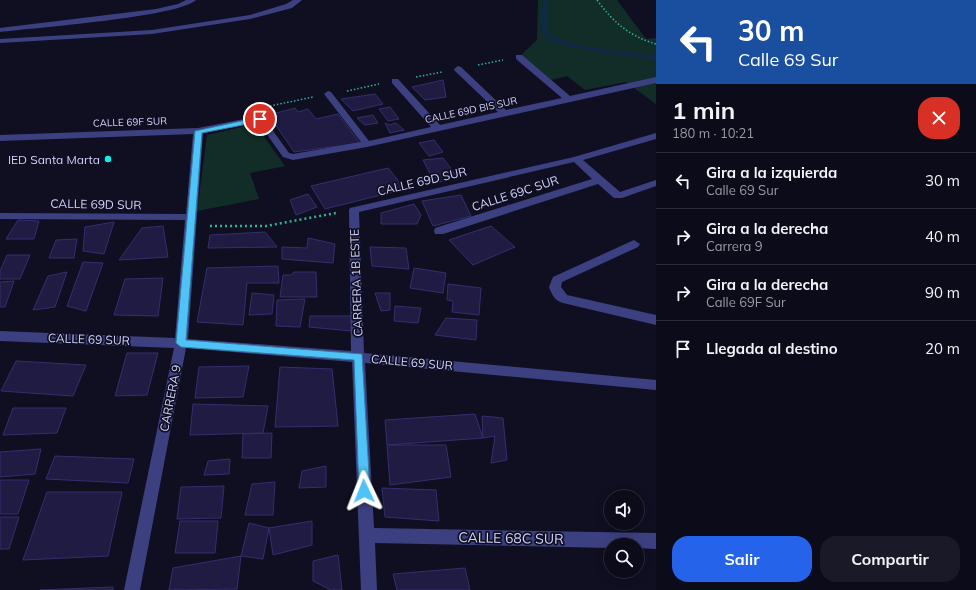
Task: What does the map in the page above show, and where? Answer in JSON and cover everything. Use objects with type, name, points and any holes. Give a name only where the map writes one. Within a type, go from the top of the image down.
[{"type":"street","points":[[0,30],[156,11],[180,6],[192,0]]},
{"type":"street","points":[[0,41],[152,32],[264,14],[289,6],[298,0]]},
{"type":"street","points":[[519,57],[569,100]]},
{"type":"street","points":[[458,69],[505,114]]},
{"type":"street","name":"CALLE 69D BIS SUR","points":[[289,156],[367,144],[656,80]]},
{"type":"street","points":[[395,81],[438,128]]},
{"type":"street","points":[[328,94],[367,144]]},
{"type":"street","name":"CALLE 69F SUR","points":[[0,138],[198,131],[260,119],[289,156]]},
{"type":"street","name":"CARRERA 9","points":[[132,590],[181,343],[198,131]]},
{"type":"street","name":"CALLE 69D SUR","points":[[354,210],[576,159],[656,136]]},
{"type":"street","points":[[576,159],[618,196],[656,183]]},
{"type":"street","name":"CALLE 69C SUR","points":[[439,231],[599,180]]},
{"type":"street","name":"CARRERA 1B ESTE","points":[[354,210],[358,357],[369,590]]},
{"type":"street","name":"CALLE 69D SUR","points":[[0,216],[190,222]]},
{"type":"street","points":[[634,244],[558,280],[555,287],[557,293],[563,299],[656,320]]},
{"type":"street","name":"CALLE 69 SUR","points":[[0,336],[181,343],[358,357],[656,386]]},
{"type":"street","name":"CALLE 68C SUR","points":[[366,535],[656,541]]},
{"type":"path","points":[[597,0],[618,27],[630,35],[656,44]]},
{"type":"path","points":[[190,222],[266,226],[354,210]]},
{"type":"green space","points":[[538,0],[617,0],[646,39],[656,38],[656,104],[626,82],[585,90],[567,76],[547,81],[519,57],[537,40]]},
{"type":"green space","points":[[255,124],[285,166],[250,173],[259,199],[197,211],[207,135]]},
{"type":"building","points":[[443,80],[446,97],[425,100],[412,87]]},
{"type":"building","points":[[375,94],[383,104],[353,111],[341,99]]},
{"type":"building","points":[[390,107],[399,119],[388,121],[379,109]]},
{"type":"building","points":[[295,108],[298,112],[308,109],[316,119],[338,114],[360,143],[294,152],[269,115]]},
{"type":"building","points":[[373,115],[378,123],[365,125],[357,118]]},
{"type":"building","points":[[385,123],[390,125],[396,123],[404,130],[390,133]]},
{"type":"building","points":[[434,140],[443,152],[429,156],[419,143]]},
{"type":"building","points":[[443,158],[457,177],[435,183],[423,160]]},
{"type":"building","points":[[388,168],[405,189],[325,209],[311,186]]},
{"type":"building","points":[[308,194],[317,207],[296,215],[290,200]]},
{"type":"building","points":[[461,195],[471,216],[433,226],[422,201]]},
{"type":"building","points":[[414,204],[421,215],[417,224],[381,224],[381,213]]},
{"type":"building","points":[[18,220],[39,221],[34,239],[6,239]]},
{"type":"building","points":[[114,222],[104,254],[83,251],[85,227]]},
{"type":"building","points":[[163,226],[168,257],[119,260],[142,228]]},
{"type":"building","points":[[491,226],[515,247],[473,265],[449,240]]},
{"type":"building","points":[[265,232],[277,247],[208,248],[210,235]]},
{"type":"building","points":[[308,238],[335,244],[333,263],[282,259],[282,247],[307,248]]},
{"type":"building","points":[[77,239],[74,258],[49,258],[56,240]]},
{"type":"building","points":[[370,247],[406,248],[409,269],[372,266]]},
{"type":"building","points":[[7,255],[30,255],[20,279],[0,279],[0,271]]},
{"type":"building","points":[[83,262],[103,263],[86,311],[67,306]]},
{"type":"building","points":[[278,266],[279,283],[247,283],[243,325],[197,322],[207,268]]},
{"type":"building","points":[[414,268],[446,273],[443,293],[410,288]]},
{"type":"building","points":[[67,272],[55,307],[33,310],[48,276]]},
{"type":"building","points":[[294,272],[316,272],[317,297],[280,297],[283,275],[291,275]]},
{"type":"building","points":[[163,278],[158,316],[114,315],[125,279]]},
{"type":"building","points":[[14,281],[5,307],[0,307],[0,282]]},
{"type":"building","points":[[448,284],[481,288],[479,315],[452,312],[453,301],[447,300]]},
{"type":"building","points":[[252,293],[274,295],[272,314],[249,315]]},
{"type":"building","points":[[375,293],[390,293],[390,310],[381,311]]},
{"type":"building","points":[[305,299],[300,327],[276,326],[277,300]]},
{"type":"building","points":[[395,306],[421,308],[418,323],[394,321]]},
{"type":"building","points":[[310,316],[354,316],[351,331],[309,327]]},
{"type":"building","points":[[446,318],[477,320],[476,340],[435,335]]},
{"type":"building","points":[[127,353],[158,353],[147,395],[115,396]]},
{"type":"building","points":[[16,361],[86,365],[73,396],[1,391]]},
{"type":"building","points":[[249,366],[243,397],[195,398],[199,367]]},
{"type":"building","points":[[280,367],[332,369],[338,426],[275,427]]},
{"type":"building","points":[[193,404],[268,406],[263,433],[190,435]]},
{"type":"building","points":[[13,408],[66,408],[57,433],[3,435]]},
{"type":"building","points":[[475,414],[483,438],[387,445],[385,420]]},
{"type":"building","points":[[482,416],[503,418],[507,460],[491,463],[495,436],[483,438]]},
{"type":"building","points":[[272,433],[271,458],[242,458],[243,434]]},
{"type":"building","points":[[387,445],[446,445],[451,477],[390,485]]},
{"type":"building","points":[[41,449],[35,474],[0,477],[0,452]]},
{"type":"building","points":[[55,456],[134,459],[128,483],[46,479]]},
{"type":"building","points":[[230,459],[229,474],[204,475],[208,461]]},
{"type":"building","points":[[326,466],[326,487],[299,488],[302,471]]},
{"type":"building","points":[[0,480],[29,480],[18,514],[0,514]]},
{"type":"building","points":[[275,482],[273,515],[245,515],[252,484]]},
{"type":"building","points":[[224,486],[221,518],[177,519],[181,487]]},
{"type":"building","points":[[382,488],[436,490],[439,521],[385,517]]},
{"type":"building","points":[[47,492],[122,492],[108,556],[23,560]]},
{"type":"building","points":[[0,517],[19,517],[9,549],[0,549]]},
{"type":"building","points":[[180,521],[218,521],[215,553],[175,553]]},
{"type":"building","points":[[312,521],[312,545],[273,555],[269,528]]},
{"type":"building","points":[[249,523],[269,528],[263,559],[241,556]]},
{"type":"building","points":[[338,555],[342,590],[331,590],[313,581],[313,561]]},
{"type":"building","points":[[241,556],[237,589],[169,590],[173,568]]},
{"type":"building","points":[[465,568],[470,590],[397,590],[393,574]]},
{"type":"building","points":[[113,587],[113,590],[40,590]]},
{"type":"waterway","points":[[545,0],[545,30],[546,34],[552,39],[579,47],[656,58]]},
{"type":"place","name":"IED Santa Marta","points":[[108,159]]},
{"type":"route","points":[[260,119],[198,131],[181,343],[358,357],[364,491]]}]
